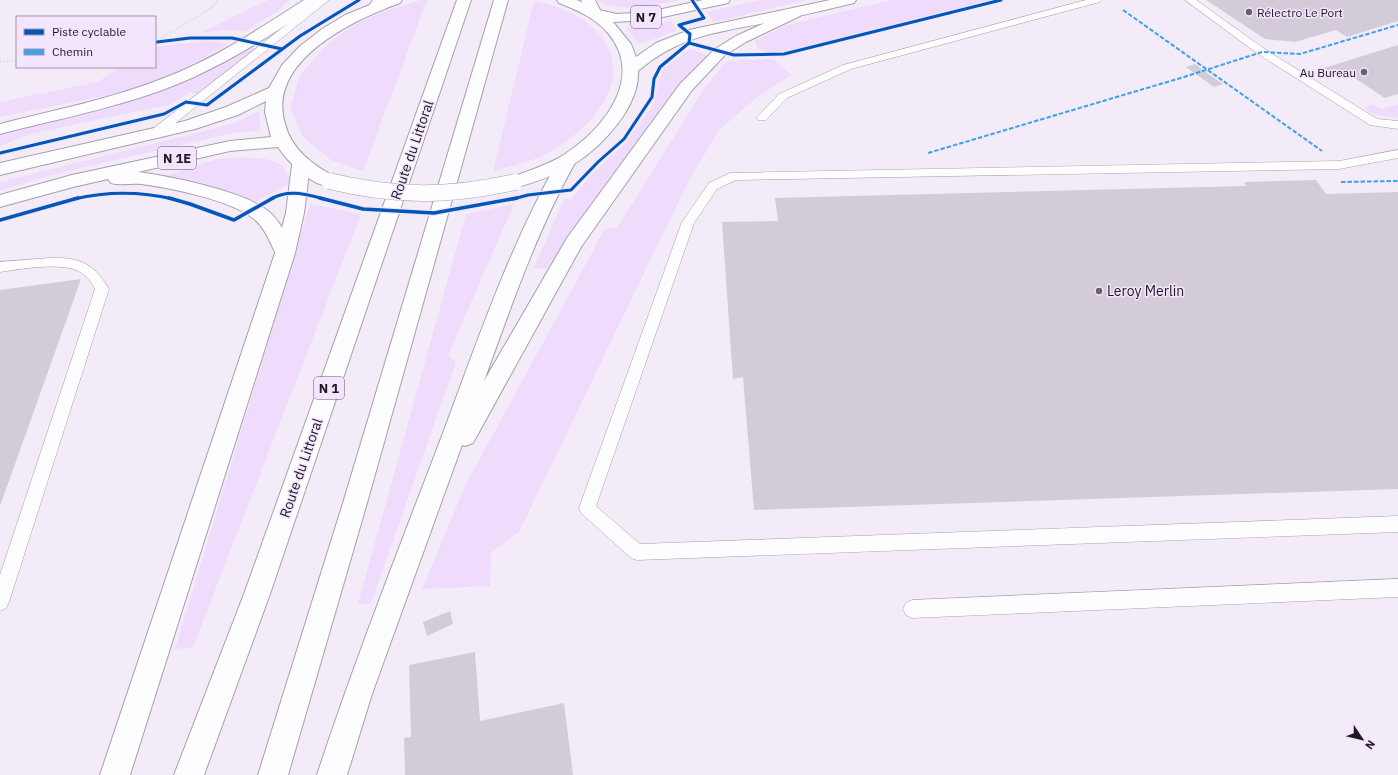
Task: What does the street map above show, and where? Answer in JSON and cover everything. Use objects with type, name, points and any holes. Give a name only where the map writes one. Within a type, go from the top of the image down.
[{"type":"main road","points":[[0,129],[133,94],[170,81],[249,41],[314,0]]},
{"type":"main road","points":[[395,0],[378,3],[319,37],[293,62],[285,72],[275,91],[274,116],[278,132],[290,153],[315,174],[329,181],[369,191],[411,195],[454,194],[515,182],[544,172],[567,161],[587,145],[614,119],[623,105],[628,92],[631,69],[629,58],[615,32],[595,14],[564,0]]},
{"type":"main road","name":"Route du Littoral","points":[[189,775],[257,594],[464,0]]},
{"type":"main road","points":[[273,775],[356,503],[501,0]]},
{"type":"main road","points":[[588,0],[595,14]]},
{"type":"main road","name":"N 7","points":[[595,14],[617,18],[648,16],[722,0]]},
{"type":"main road","name":"N 7","points":[[631,69],[655,49],[677,38],[719,27],[795,13],[849,0]]},
{"type":"main road","points":[[430,498],[574,243],[686,87],[720,52],[741,39],[795,13]]},
{"type":"main road","name":"N 1E","points":[[0,169],[214,117],[249,104],[275,91]]},
{"type":"main road","name":"N 1E","points":[[0,201],[72,181],[230,146],[283,141]]},
{"type":"main road","points":[[332,775],[358,694],[501,307],[549,192],[567,161]]},
{"type":"main road","points":[[115,775],[285,253],[295,213],[302,164]]},
{"type":"main road","points":[[72,181],[139,178],[172,184],[243,204],[260,214],[268,223],[277,235],[285,253]]},
{"type":"lane","points":[[158,131],[324,0]]},
{"type":"lane","points":[[762,118],[783,96],[847,67],[1097,0]]},
{"type":"lane","points":[[1190,0],[1262,52],[1374,122],[1398,125]]},
{"type":"lane","points":[[1398,154],[1339,165],[734,176],[713,186],[688,222],[587,508],[637,552],[1398,524]]},
{"type":"lane","points":[[0,267],[64,261],[78,265],[90,271],[98,279],[102,289],[0,602]]},
{"type":"lane","points":[[912,609],[1398,588]]},
{"type":"path","points":[[156,41],[208,10],[219,0]]},
{"type":"path","points":[[0,62],[16,60]]},
{"type":"shaded area","points":[[268,0],[290,0],[283,5],[281,9],[246,31],[225,30],[200,33]]},
{"type":"shaded area","points":[[421,0],[427,0],[363,171],[331,160],[303,137],[290,108],[300,75],[328,44],[352,26],[385,11]]},
{"type":"shaded area","points":[[597,0],[679,0],[648,6],[615,7]]},
{"type":"shaded area","points":[[760,0],[806,0],[713,22],[707,12]]},
{"type":"shaded area","points":[[892,0],[991,0],[783,52],[769,52],[758,49],[755,41],[786,25]]},
{"type":"shaded area","points":[[534,1],[559,8],[577,16],[601,36],[611,55],[613,73],[608,92],[598,110],[584,126],[567,141],[542,156],[493,172]]},
{"type":"shaded area","points":[[671,21],[677,30],[641,43],[638,43],[626,27],[638,28]]},
{"type":"shaded area","points":[[204,41],[229,43],[204,58],[151,83],[108,95],[0,117],[0,102],[98,82],[119,68],[156,68],[156,47]]},
{"type":"shaded area","points":[[248,46],[257,48],[199,94],[189,92],[172,104],[30,134],[0,146],[0,134],[125,104],[165,90],[207,70]]},
{"type":"shaded area","points":[[690,49],[709,56],[689,74],[570,235],[547,269],[534,268],[564,199],[571,199],[592,174],[625,144],[654,104],[663,69]]},
{"type":"shaded area","points":[[773,59],[791,75],[756,98],[719,130],[689,180],[519,532],[491,552],[490,586],[422,589],[466,484],[605,229],[617,228],[705,87],[727,61]]},
{"type":"shaded area","points":[[1372,104],[1381,109],[1398,104],[1398,118],[1373,114],[1364,108]]},
{"type":"shaded area","points":[[259,111],[260,131],[238,132],[68,171],[0,190],[0,182],[234,123]]},
{"type":"shaded area","points":[[242,157],[266,159],[282,165],[292,182],[257,201],[163,177],[217,159]]},
{"type":"shaded area","points":[[310,204],[361,214],[193,647],[175,649]]},
{"type":"shaded area","points":[[514,204],[448,355],[456,362],[371,603],[358,604],[466,214]]},
{"type":"building","points":[[1206,0],[1398,0],[1398,21],[1347,37],[1336,30],[1295,42],[1265,39]]},
{"type":"building","name":"Au Bureau","points":[[1398,45],[1398,94],[1385,98],[1350,75],[1340,78],[1324,68]]},
{"type":"building","points":[[1195,64],[1223,84],[1214,87],[1186,67]]},
{"type":"building","points":[[1316,180],[1326,194],[1398,192],[1398,489],[754,510],[743,377],[733,379],[722,222],[778,221],[775,198],[1246,186],[1244,182]]},
{"type":"building","points":[[81,279],[59,341],[0,506],[0,290]]},
{"type":"building","points":[[450,611],[453,624],[427,636],[423,622]]},
{"type":"building","points":[[475,652],[480,721],[564,703],[573,775],[405,775],[404,738],[411,737],[409,665]]},
{"type":"marked path","points":[[1123,10],[1322,151]]},
{"type":"marked path","points":[[928,153],[1184,77],[1262,52],[1300,54],[1398,25]]},
{"type":"marked path","points":[[1341,182],[1398,181]]},
{"type":"cycle path","points":[[0,153],[164,114],[186,102],[207,105],[300,36],[319,23],[359,0]]},
{"type":"cycle path","points":[[0,220],[85,196],[113,192],[144,193],[175,199],[234,220],[279,194],[298,192],[363,209],[434,213],[528,195],[571,190],[598,162],[624,139],[652,97],[654,79],[660,67],[689,43],[690,34],[679,25],[704,18],[692,0]]},
{"type":"cycle path","points":[[689,43],[734,55],[784,54],[1001,0]]},
{"type":"cycle path","points":[[157,42],[190,38],[232,38],[282,49]]},
{"type":"place","name":"Rélectro Le Port","points":[[1249,12]]},
{"type":"place","name":"Au Bureau","points":[[1364,72]]},
{"type":"place","name":"Leroy Merlin","points":[[1099,291]]}]
